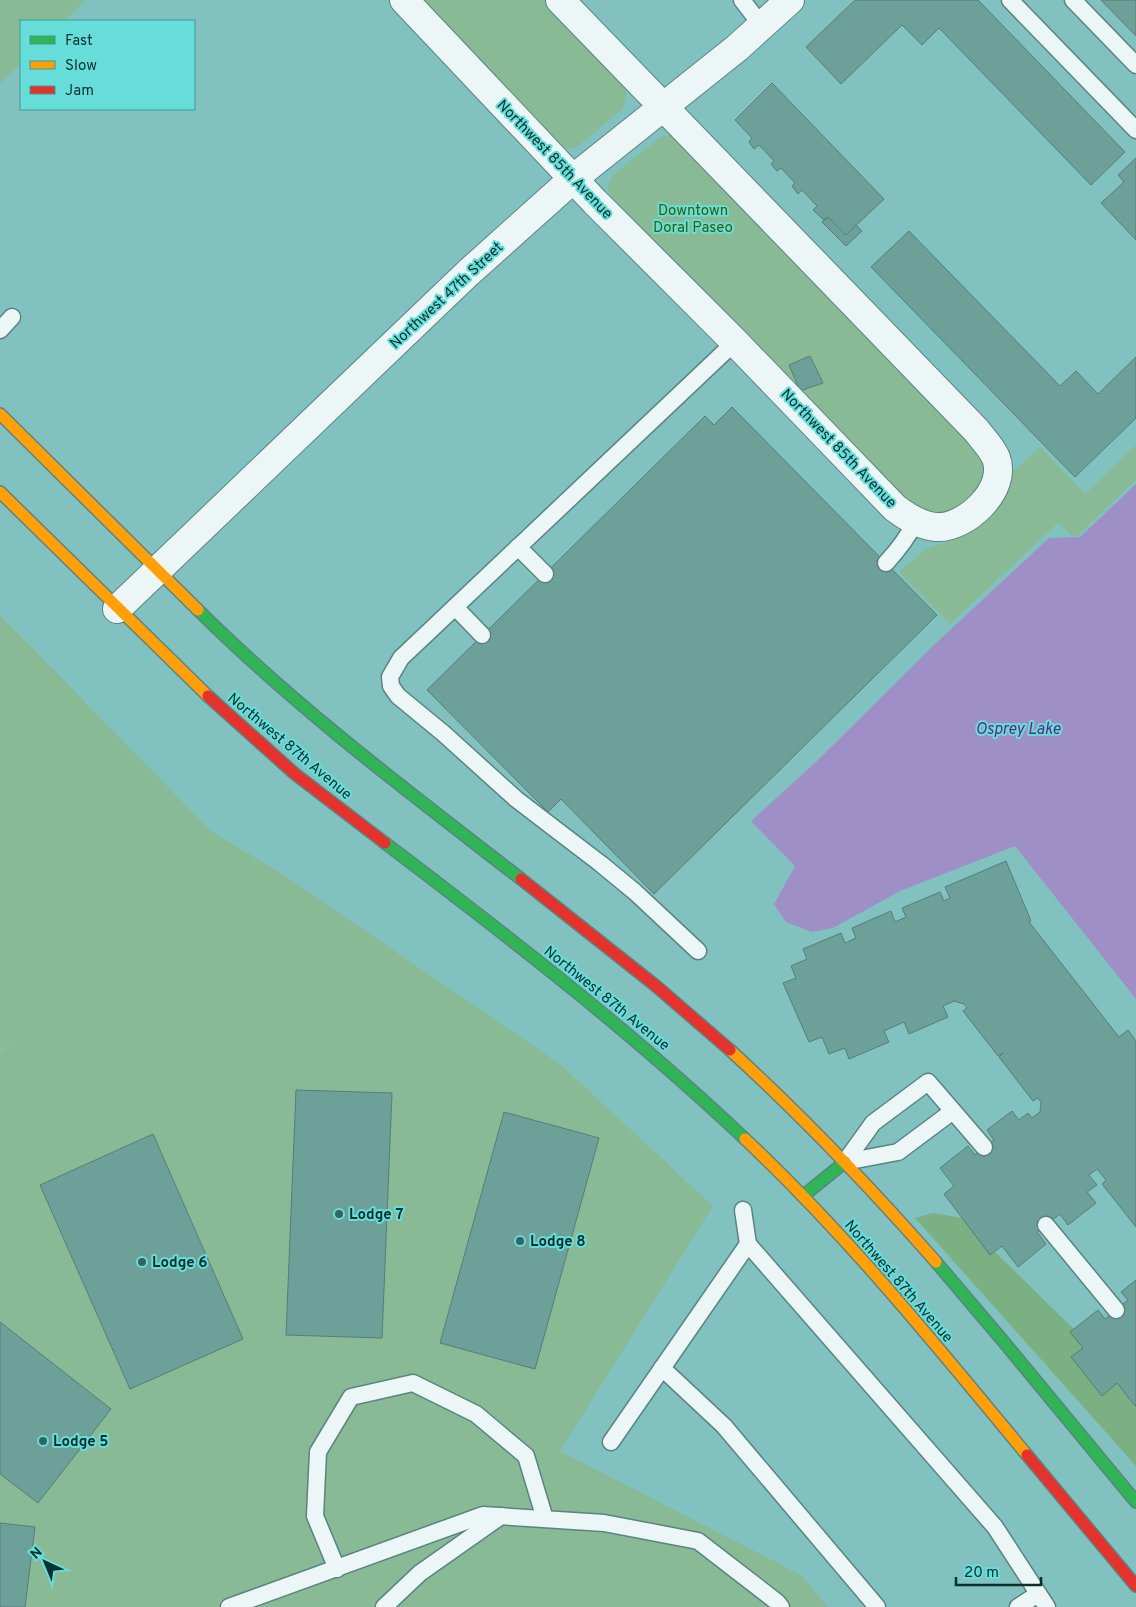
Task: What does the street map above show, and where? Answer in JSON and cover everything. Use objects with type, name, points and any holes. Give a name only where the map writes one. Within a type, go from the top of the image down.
[{"type":"main road","points":[[0,414],[264,673],[300,705],[616,952],[766,1082],[845,1162],[934,1258],[1136,1502]]},
{"type":"main road","name":"Northwest 87th Avenue","points":[[0,492],[217,705],[257,741],[296,774],[599,1009],[698,1095],[803,1196],[850,1246],[926,1334],[1136,1586]]},
{"type":"main road","points":[[803,1196],[845,1162]]},
{"type":"street","name":"Northwest 85th Avenue","points":[[404,0],[895,508],[916,521],[936,527],[948,527],[964,520],[977,510],[986,500],[994,485],[998,471],[996,459],[989,446],[969,423],[560,0]]},
{"type":"street","name":"Northwest 47th Street","points":[[117,608],[468,273],[574,178],[737,48],[790,0]]},
{"type":"lane","points":[[742,0],[762,26]]},
{"type":"lane","points":[[1010,0],[1136,130]]},
{"type":"lane","points":[[1073,0],[1136,65]]},
{"type":"lane","points":[[0,330],[12,318]]},
{"type":"lane","points":[[698,951],[636,892],[516,798],[443,732],[398,696],[391,686],[390,677],[401,658],[735,342]]},
{"type":"lane","points":[[886,563],[910,534],[916,521]]},
{"type":"lane","points":[[518,547],[545,574]]},
{"type":"lane","points":[[455,607],[482,635]]},
{"type":"lane","points":[[845,1162],[873,1123],[928,1082],[984,1147]]},
{"type":"lane","points":[[845,1162],[898,1152],[953,1111]]},
{"type":"lane","points":[[743,1210],[748,1244],[995,1527],[1042,1600],[1018,1607]]},
{"type":"lane","points":[[1046,1225],[1116,1310]]},
{"type":"lane","points":[[611,1442],[748,1244]]},
{"type":"lane","points":[[662,1368],[724,1426],[877,1607]]},
{"type":"lane","points":[[337,1569],[315,1516],[318,1452],[352,1397],[413,1383],[476,1414],[526,1456],[545,1519]]},
{"type":"lane","points":[[229,1607],[483,1515],[604,1524],[698,1541],[778,1602],[781,1607]]},
{"type":"lane","points":[[384,1607],[420,1573],[501,1516]]},
{"type":"green space","points":[[0,0],[86,0],[65,20],[20,20],[20,64],[0,84]]},
{"type":"green space","points":[[419,0],[545,0],[616,73],[626,90],[626,98],[622,109],[577,147],[572,149],[561,146]]},
{"type":"green space","name":"Downtown Doral Paseo","points":[[669,135],[676,137],[979,450],[984,472],[979,489],[949,516],[911,508],[612,200],[608,187],[614,174],[658,139]]},
{"type":"green space","points":[[1136,445],[1136,480],[1075,538],[1058,523],[950,624],[899,572],[926,549],[962,536],[979,524],[1005,498],[1013,472],[1040,447],[1085,494]]},
{"type":"green space","points":[[0,615],[211,831],[285,876],[560,1064],[713,1206],[560,1451],[801,1575],[828,1607],[0,1607],[0,1052],[16,1041],[0,1050]]},
{"type":"green space","points":[[933,1213],[968,1219],[986,1243],[1088,1343],[1136,1408],[1136,1466],[915,1218]]},
{"type":"water","name":"Osprey Lake","points":[[1136,484],[1136,999],[1015,846],[900,891],[833,928],[812,932],[786,922],[774,904],[795,866],[751,821],[817,761],[936,643],[1049,538],[1080,537]]},
{"type":"building","points":[[855,0],[978,0],[1125,152],[1091,185],[939,28],[922,45],[902,25],[841,84],[806,47]]},
{"type":"building","points":[[1101,0],[1136,0],[1136,36]]},
{"type":"building","points":[[772,83],[884,199],[846,235],[828,217],[824,220],[813,210],[817,206],[802,190],[798,194],[792,186],[795,183],[781,168],[777,171],[771,164],[774,161],[759,145],[754,149],[749,142],[752,138],[735,120]]},
{"type":"building","points":[[1136,158],[1136,240],[1101,203],[1124,182],[1118,175]]},
{"type":"building","points":[[828,217],[846,235],[856,225],[862,231],[846,246],[822,222]]},
{"type":"building","points":[[909,231],[1060,386],[1076,371],[1098,394],[1136,357],[1136,418],[1075,477],[871,267]]},
{"type":"building","points":[[810,356],[823,383],[800,391],[789,365]]},
{"type":"building","points":[[732,407],[937,615],[654,894],[561,799],[548,812],[427,690],[705,416],[714,425]]},
{"type":"building","points":[[1006,861],[1031,921],[1029,922],[1119,1037],[1128,1030],[1136,1041],[1136,1227],[1102,1184],[1106,1180],[1097,1169],[1089,1175],[1097,1185],[1087,1192],[1096,1203],[1068,1225],[1060,1214],[1037,1232],[1046,1244],[1018,1267],[1002,1246],[990,1255],[944,1194],[954,1186],[940,1168],[968,1146],[975,1155],[994,1140],[987,1130],[1012,1111],[1019,1120],[1028,1113],[1032,1118],[1040,1112],[1041,1102],[1038,1098],[1033,1101],[999,1057],[1003,1053],[998,1056],[963,1011],[967,1008],[964,1004],[954,1001],[943,1006],[948,1017],[909,1034],[904,1022],[884,1031],[889,1042],[849,1059],[845,1048],[829,1054],[822,1037],[809,1042],[783,983],[796,978],[791,966],[807,959],[803,949],[841,933],[845,943],[856,938],[852,928],[891,911],[895,922],[906,917],[902,908],[940,892],[944,901],[950,898],[945,887]]},
{"type":"building","name":"Lodge 7","points":[[296,1090],[392,1093],[382,1338],[286,1335]]},
{"type":"building","name":"Lodge 8","points":[[504,1112],[599,1138],[535,1369],[440,1343]]},
{"type":"building","name":"Lodge 6","points":[[153,1134],[243,1339],[130,1389],[40,1185]]},
{"type":"building","points":[[1136,1280],[1136,1407],[1117,1383],[1102,1396],[1071,1357],[1083,1348],[1070,1332],[1098,1310],[1105,1319],[1128,1300],[1121,1292]]},
{"type":"building","name":"Lodge 5","points":[[0,1322],[111,1409],[38,1503],[0,1474]]},
{"type":"building","points":[[0,1523],[35,1527],[25,1607],[0,1607]]},
{"type":"traffic: fast","points":[[198,610],[275,682],[315,716],[521,879]]},
{"type":"traffic: fast","points":[[385,843],[569,986],[659,1061],[745,1139]]},
{"type":"traffic: fast","points":[[803,1196],[845,1162]]},
{"type":"traffic: fast","points":[[936,1262],[1136,1502]]},
{"type":"traffic: slow","points":[[0,414],[198,610]]},
{"type":"traffic: slow","points":[[0,492],[208,696]]},
{"type":"traffic: slow","points":[[730,1050],[836,1153],[936,1262]]},
{"type":"traffic: slow","points":[[745,1139],[820,1214],[891,1292],[1027,1455]]},
{"type":"traffic: jam","points":[[208,696],[295,774],[385,843]]},
{"type":"traffic: jam","points":[[521,879],[656,986],[730,1050]]},
{"type":"traffic: jam","points":[[1027,1455],[1136,1586]]},
{"type":"place","name":"Lodge 7","points":[[339,1214]]},
{"type":"place","name":"Lodge 8","points":[[520,1241]]},
{"type":"place","name":"Lodge 6","points":[[142,1262]]},
{"type":"place","name":"Lodge 5","points":[[43,1441]]}]
